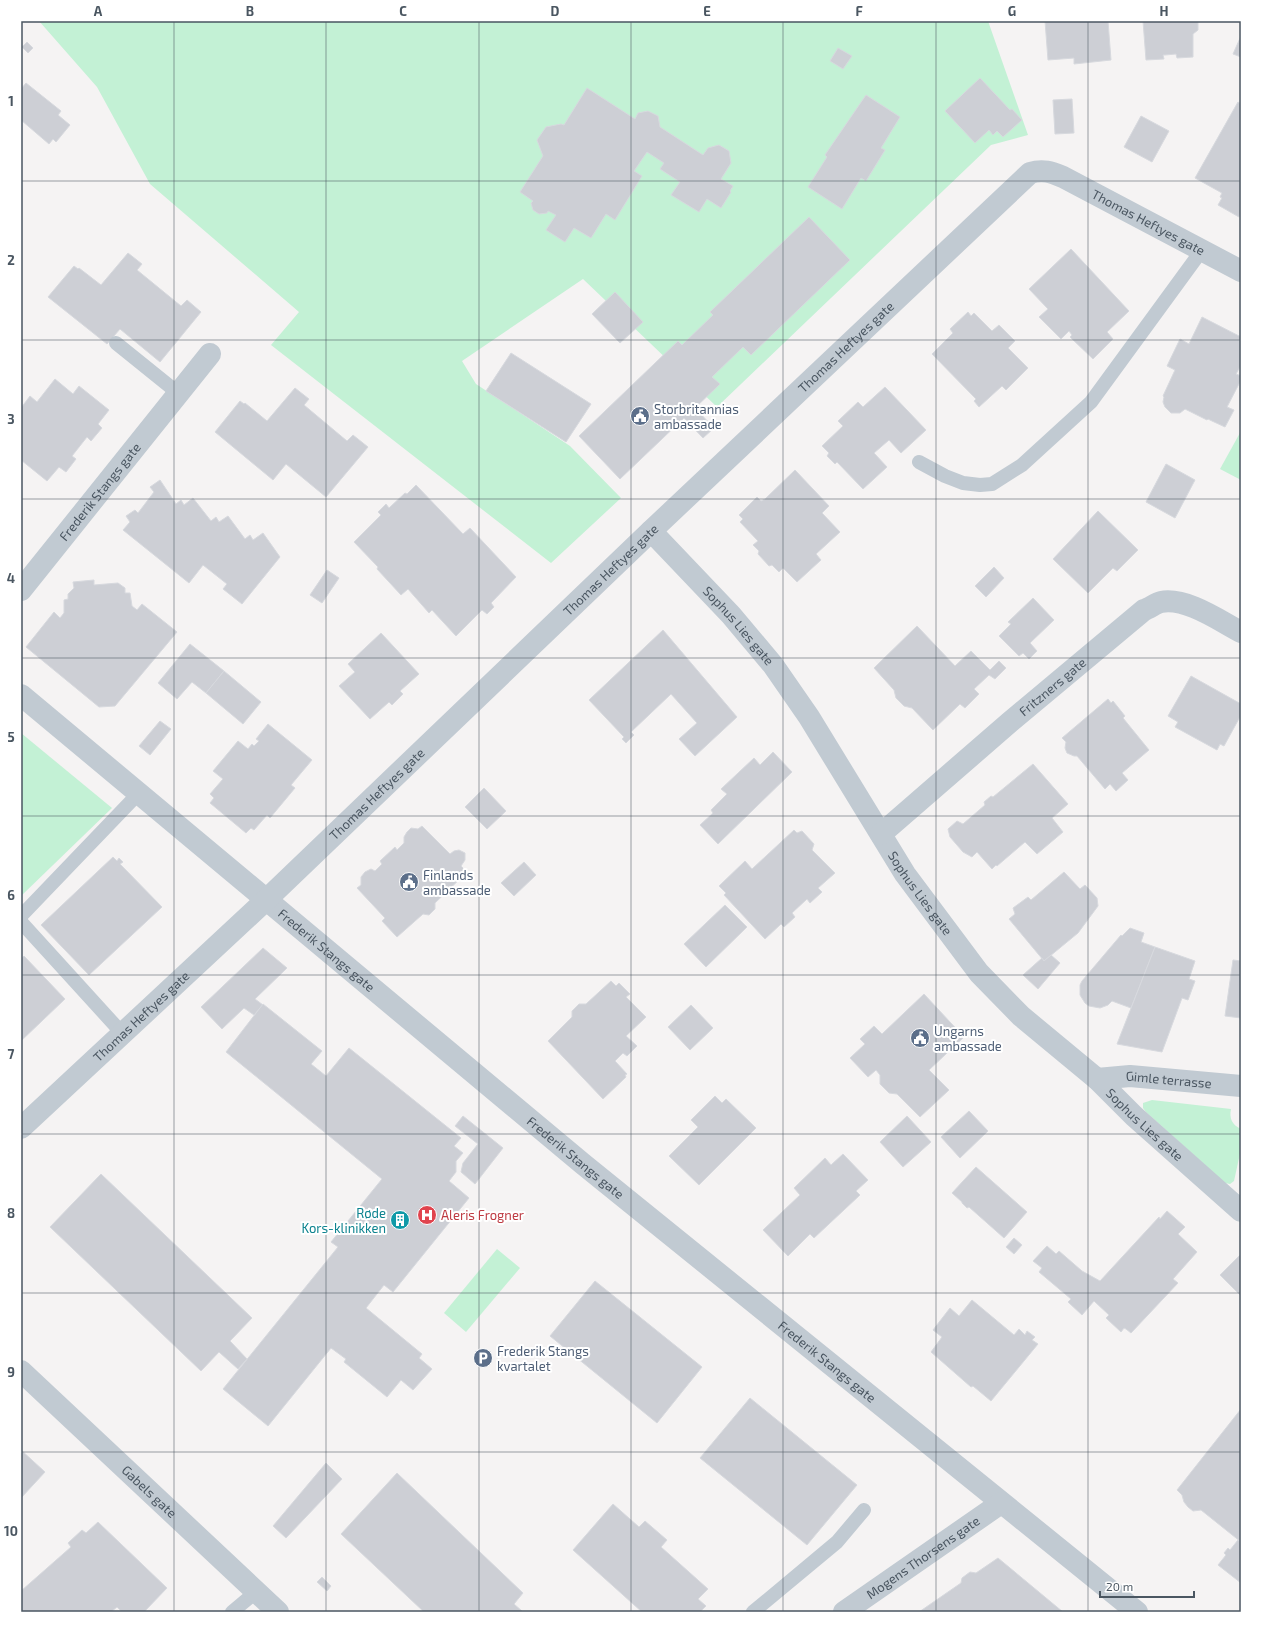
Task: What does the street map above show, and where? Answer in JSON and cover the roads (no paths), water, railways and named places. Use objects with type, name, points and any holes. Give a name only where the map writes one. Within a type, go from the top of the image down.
[{"type":"street","name":"Thomas Heftyes gate","points":[[21,1128],[266,900],[651,531],[1030,173],[1039,170],[1057,174],[1241,271]]},
{"type":"street","name":"Frederik Stangs gate","points":[[21,590],[210,354]]},
{"type":"street","name":"Sophus Lies gate","points":[[651,531],[730,615],[773,665],[809,717],[905,874],[979,973],[1021,1016],[1097,1079],[1134,1116],[1241,1211]]},
{"type":"street","name":"Fritzners gate","points":[[881,834],[1010,722],[1144,610],[1161,602],[1178,602],[1196,608],[1241,632]]},
{"type":"street","name":"Frederik Stangs gate","points":[[21,696],[589,1170],[1137,1612]]},
{"type":"street","name":"Gimle terrasse","points":[[1097,1079],[1107,1077],[1137,1076],[1241,1086]]},
{"type":"street","name":"Gabels gate","points":[[21,1371],[278,1612]]},
{"type":"street","name":"Mogens Thorsens gate","points":[[844,1612],[1001,1503]]},
{"type":"lane","points":[[919,462],[945,476],[963,483],[980,485],[992,484],[1022,465],[1091,402],[1202,250]]},
{"type":"lane","points":[[116,343],[178,393]]},
{"type":"lane","points":[[21,916],[138,794]]},
{"type":"lane","points":[[21,922],[122,1033]]},
{"type":"lane","points":[[753,1612],[837,1542],[864,1510]]},
{"type":"lane","points":[[232,1612],[257,1591]]},
{"type":"place","name":"Storbritannias ambassade","points":[[640,416]]},
{"type":"place","name":"Finlands ambassade","points":[[409,882]]},
{"type":"place","name":"Ungarns ambassade","points":[[920,1038]]},
{"type":"place","name":"Aleris Frogner","points":[[427,1215]]},
{"type":"place","name":"Røde Kors-klinikken","points":[[400,1220]]},
{"type":"place","name":"Frederik Stangs kvartalet","points":[[483,1358]]}]
